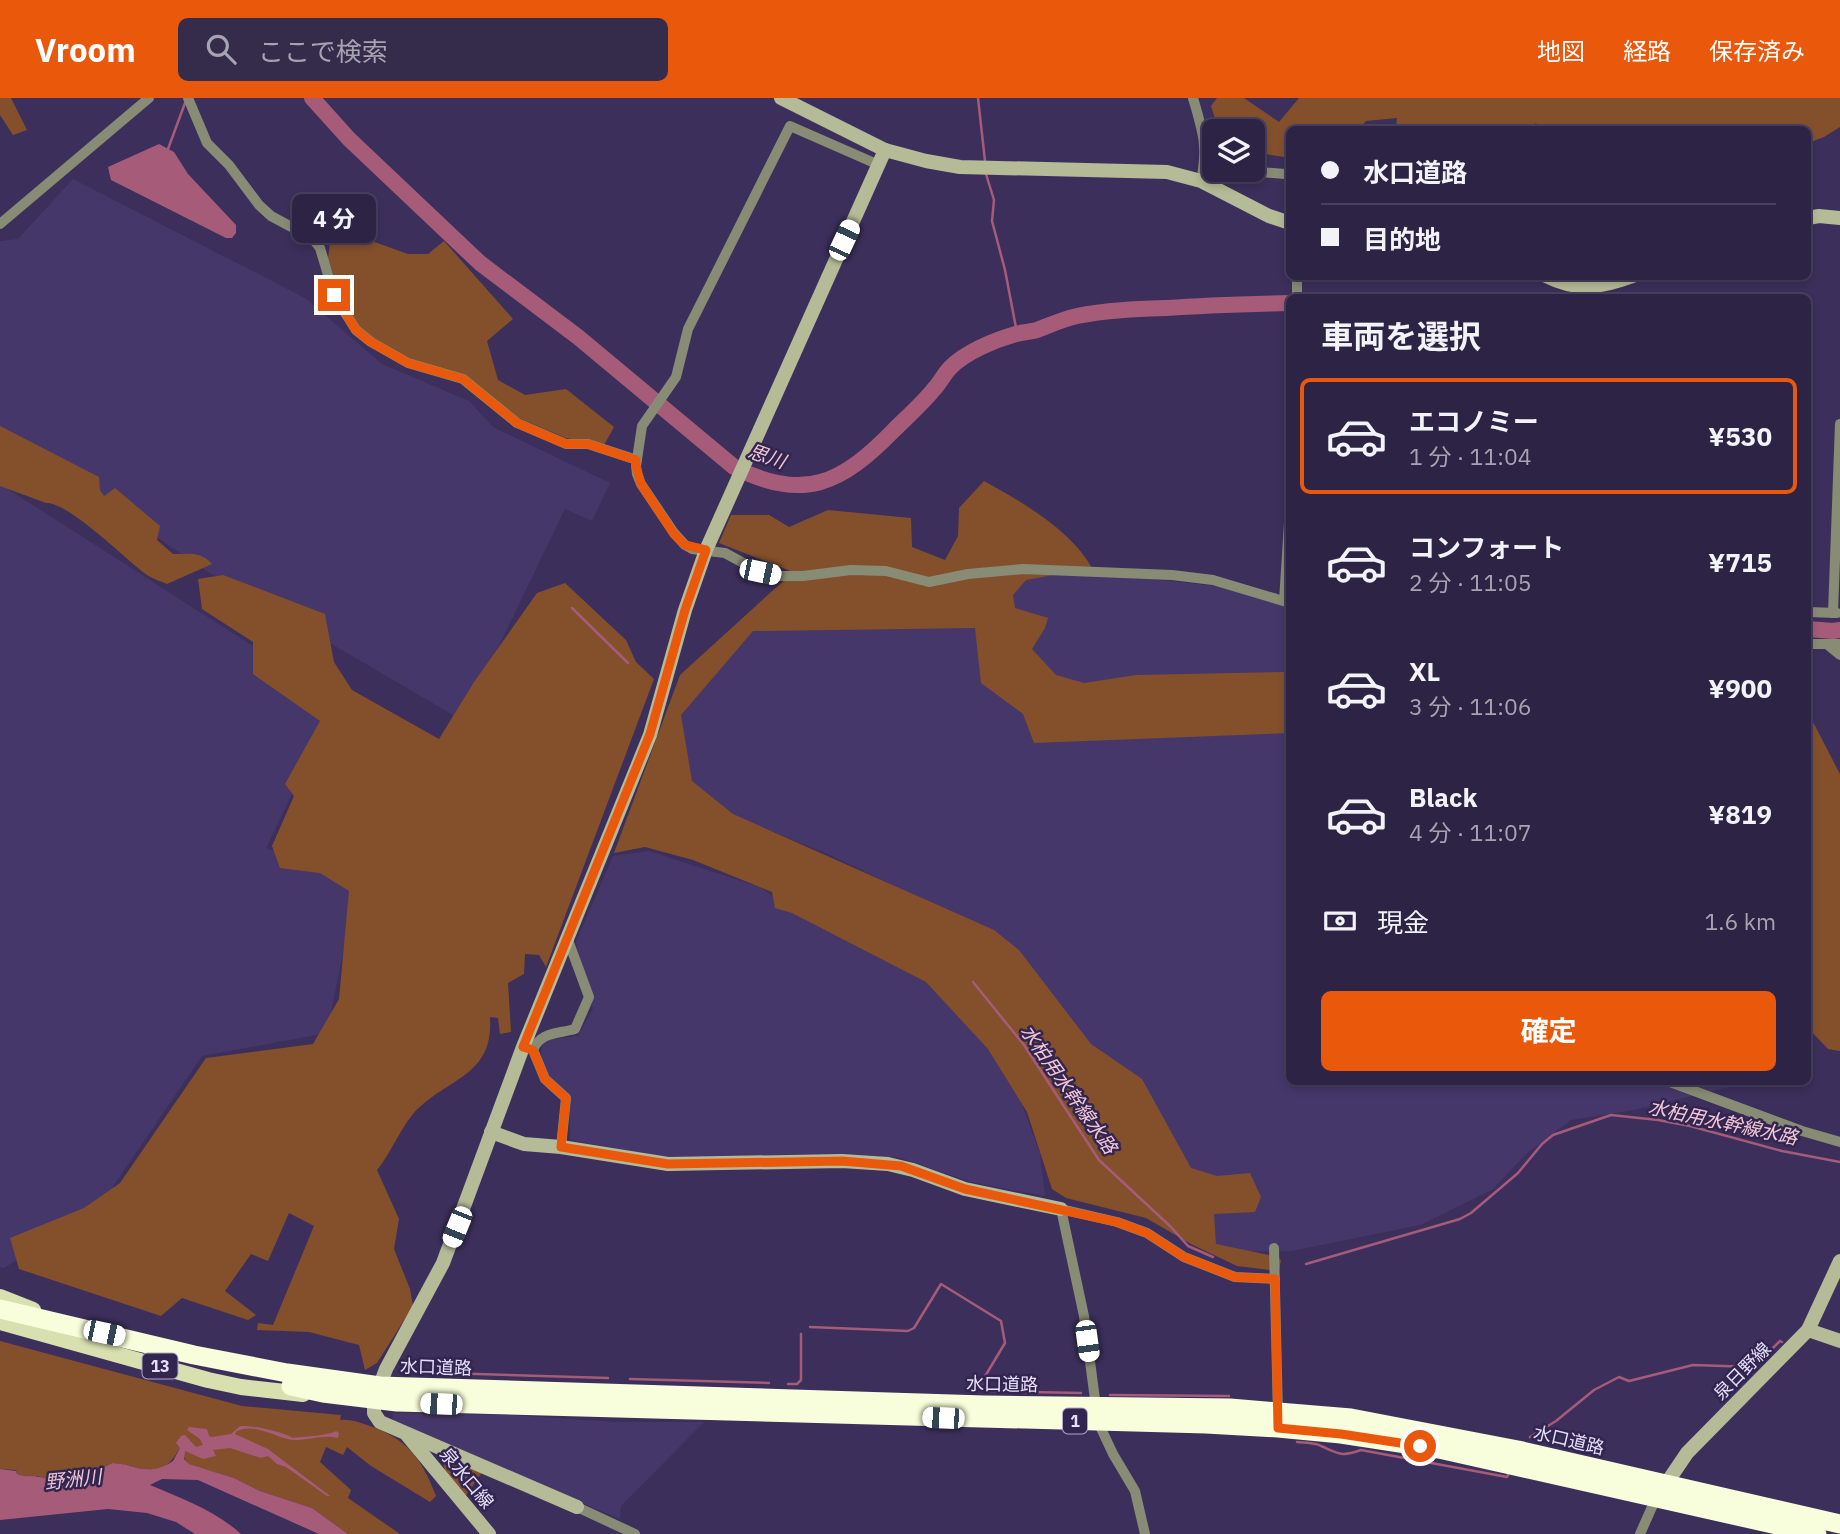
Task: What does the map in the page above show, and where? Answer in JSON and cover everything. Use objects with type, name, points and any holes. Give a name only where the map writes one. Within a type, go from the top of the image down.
[{"type":"highway","name":"水口道路","points":[[0,1309],[41,1324],[160,1358],[323,1393],[377,1393],[533,1407],[1097,1414],[1278,1420],[1341,1434],[1439,1449],[1840,1524]]},
{"type":"highway","name":"水口道路","points":[[32,1319],[377,1393]]},
{"type":"highway","name":"水口道路","points":[[1661,1491],[1817,1534]]},
{"type":"main road","points":[[0,1297],[104,1333]]},
{"type":"main road","name":"13","points":[[0,1322],[241,1387],[305,1394],[323,1393]]},
{"type":"street","points":[[0,224],[149,98]]},
{"type":"street","points":[[188,98],[207,143],[229,165],[259,205],[271,216],[312,238],[320,248],[342,312],[364,336],[408,363],[463,379],[517,423],[566,444],[588,444],[636,460]]},
{"type":"street","points":[[781,98],[886,150],[960,167],[1202,172]]},
{"type":"street","points":[[1193,98],[1202,126]]},
{"type":"street","points":[[879,165],[790,126],[688,329],[676,377],[642,426],[636,460],[641,484],[674,534],[685,545],[725,554],[760,572],[777,576],[803,576],[851,570],[886,571],[929,582],[995,571],[1055,569],[1213,580],[1286,602]]},
{"type":"street","points":[[377,1393],[386,1369],[443,1263],[491,1132],[528,1049],[650,734],[685,610],[706,550],[886,150]]},
{"type":"street","points":[[1265,172],[1285,174]]},
{"type":"street","points":[[1221,182],[1269,216],[1286,222]]},
{"type":"street","points":[[1811,217],[1840,218]]},
{"type":"street","points":[[1555,280],[1570,287],[1590,288],[1619,280]]},
{"type":"street","points":[[1811,612],[1836,613],[1840,424]]},
{"type":"street","points":[[1811,644],[1834,645],[1840,655]]},
{"type":"street","points":[[528,1049],[544,1035],[575,1029],[589,997],[568,940]]},
{"type":"street","points":[[528,1049],[545,1079],[566,1098],[561,1147]]},
{"type":"street","points":[[1678,1085],[1802,1131],[1840,1142]]},
{"type":"street","points":[[491,1132],[524,1144],[561,1147],[668,1164],[842,1161],[888,1164],[965,1189],[1117,1222],[1147,1233],[1184,1257],[1235,1277],[1275,1279]]},
{"type":"street","points":[[1061,1209],[1084,1316],[1097,1414],[1135,1491],[1144,1534]]},
{"type":"street","points":[[1274,1248],[1278,1420]]},
{"type":"street","name":"泉日野線","points":[[1661,1491],[1687,1453],[1808,1330],[1840,1261]]},
{"type":"street","points":[[1808,1330],[1840,1341]]},
{"type":"street","name":"泉水口線","points":[[377,1393],[374,1413],[380,1422],[407,1434],[489,1534]]},
{"type":"street","points":[[407,1434],[635,1534]]},
{"type":"street","points":[[1640,1534],[1661,1491]]},
{"type":"shaded area","points":[[0,98],[11,98],[27,130],[13,135],[0,115]]},
{"type":"shaded area","points":[[1217,98],[1244,98],[1279,122],[1299,98],[1840,98],[1840,127],[1811,142],[1811,126],[1538,126],[1536,123],[1531,126],[1396,126],[1397,118],[1366,121],[1362,126],[1286,126],[1286,157],[1265,154],[1265,119],[1215,119],[1211,106]]},
{"type":"shaded area","points":[[73,179],[305,298],[382,364],[469,401],[493,427],[610,483],[592,521],[565,509],[474,697],[453,715],[208,572],[115,509],[0,442],[0,241],[18,239]]},
{"type":"shaded area","points":[[366,239],[408,254],[428,254],[444,241],[513,319],[487,341],[498,380],[525,395],[566,389],[614,427],[604,445],[566,438],[516,417],[481,388],[406,359],[362,331],[343,303],[328,258],[330,243]]},
{"type":"shaded area","points":[[0,426],[99,477],[100,490],[104,496],[115,488],[160,526],[157,540],[173,554],[199,555],[212,564],[167,584],[147,575],[69,512],[0,486]]},
{"type":"shaded area","points":[[984,481],[1059,529],[1083,554],[1092,568],[1026,580],[1013,595],[1015,608],[1048,618],[1032,649],[1056,675],[1084,683],[1136,675],[1286,672],[1286,733],[1034,743],[1023,714],[981,683],[975,628],[753,631],[681,715],[692,781],[733,814],[994,930],[1019,950],[1091,1044],[1142,1079],[1191,1168],[1217,1176],[1250,1173],[1261,1197],[1255,1212],[1214,1214],[1216,1244],[1281,1260],[1279,1271],[1237,1266],[1146,1218],[1066,1198],[1052,1189],[1027,1112],[988,1049],[926,982],[792,913],[775,908],[772,892],[693,860],[645,847],[614,853],[680,675],[793,572],[719,543],[731,515],[769,515],[789,527],[828,510],[911,518],[912,547],[945,560],[958,536],[959,508]]},
{"type":"shaded area","points":[[0,484],[337,700],[266,848],[357,882],[327,1033],[202,1056],[97,1210],[4,1268],[0,1267]]},
{"type":"shaded area","points":[[1033,574],[1145,578],[1223,587],[1286,603],[1286,1085],[1738,1085],[1634,1110],[1571,1120],[1526,1154],[1492,1190],[1420,1225],[1292,1251],[1216,1251],[1091,1048],[990,931],[828,854],[729,814],[690,782],[679,714],[752,629]]},
{"type":"shaded area","points":[[223,575],[325,614],[334,662],[352,690],[439,739],[474,682],[537,593],[565,583],[626,640],[636,662],[654,679],[546,967],[539,955],[525,954],[524,974],[508,983],[511,1032],[500,1034],[498,1018],[490,1017],[489,1037],[484,1053],[476,1065],[413,1114],[377,1170],[399,1219],[394,1249],[410,1289],[413,1306],[377,1363],[365,1370],[359,1345],[309,1332],[257,1330],[258,1323],[273,1325],[314,1226],[289,1213],[268,1261],[251,1254],[225,1291],[256,1315],[248,1320],[182,1298],[161,1316],[19,1269],[10,1238],[84,1208],[120,1183],[206,1058],[313,1044],[339,999],[349,891],[320,873],[280,868],[272,846],[294,796],[285,784],[320,721],[253,674],[253,642],[202,609],[198,579]]},
{"type":"shaded area","points":[[1811,715],[1840,774],[1840,1051],[1828,1049],[1811,1031]]},
{"type":"shaded area","points":[[649,851],[760,887],[806,920],[926,980],[1011,1074],[1040,1154],[1045,1196],[971,1182],[898,1157],[669,1158],[570,1140],[569,1094],[549,1076],[540,1061],[543,1041],[578,1036],[593,1009],[576,942],[613,856]]},
{"type":"shaded area","points":[[0,1341],[242,1406],[341,1415],[340,1420],[351,1420],[381,1430],[403,1443],[419,1461],[436,1496],[430,1502],[371,1466],[347,1447],[343,1455],[326,1447],[320,1462],[351,1490],[348,1498],[400,1534],[348,1534],[312,1508],[260,1491],[234,1478],[188,1464],[179,1449],[165,1466],[157,1469],[112,1463],[91,1474],[63,1474],[62,1481],[52,1483],[38,1476],[28,1478],[17,1474],[16,1470],[0,1469]]},
{"type":"shaded area","points":[[393,1413],[509,1415],[614,1422],[704,1422],[621,1506],[620,1519],[393,1422]]},
{"type":"shaded area","points":[[451,1456],[482,1472],[465,1497],[447,1477],[443,1463]]},
{"type":"water","points":[[159,144],[174,152],[188,174],[236,225],[236,233],[232,238],[226,238],[111,180],[108,167]]},
{"type":"water","name":"野洲川","points":[[240,1426],[268,1429],[293,1438],[336,1431],[339,1433],[338,1438],[295,1440],[251,1428],[237,1431],[235,1434],[268,1449],[330,1496],[268,1456],[261,1458],[230,1448],[213,1450],[216,1456],[203,1459],[185,1451],[184,1459],[189,1464],[312,1508],[348,1534],[319,1534],[198,1480],[162,1479],[150,1485],[209,1512],[241,1534],[195,1534],[176,1522],[147,1513],[108,1509],[0,1520],[0,1469],[56,1482],[62,1481],[63,1474],[91,1474],[112,1463],[156,1469],[173,1461],[180,1448],[176,1443],[181,1436],[185,1435],[196,1447],[203,1445],[200,1439],[187,1430],[189,1427],[207,1429],[212,1437],[231,1434]]},
{"type":"waterway","name":"思川","points":[[312,98],[349,139],[480,263],[578,337],[734,467],[781,484],[821,482],[856,464],[919,405],[956,362],[999,340],[1072,317],[1099,312],[1286,303]]},
{"type":"waterway","points":[[978,98],[985,161]]},
{"type":"waterway","points":[[168,149],[185,103]]},
{"type":"waterway","points":[[986,174],[994,200],[992,221],[1017,333]]},
{"type":"waterway","name":"水柏用水幹線水路","points":[[572,608],[628,663]]},
{"type":"waterway","name":"思川","points":[[1811,629],[1840,630]]},
{"type":"waterway","name":"水柏用水幹線水路","points":[[973,982],[1024,1045],[1099,1160],[1188,1246],[1213,1257]]},
{"type":"waterway","name":"水柏用水幹線水路","points":[[1306,1264],[1460,1219],[1471,1213],[1518,1173],[1553,1135],[1611,1115],[1690,1126],[1782,1151],[1840,1162]]},
{"type":"waterway","points":[[810,1327],[908,1331],[914,1328],[941,1284],[1001,1321],[1005,1343],[981,1383],[982,1391],[1081,1393]]},
{"type":"waterway","points":[[788,1384],[797,1384],[801,1380],[801,1334]]},
{"type":"waterway","points":[[1530,1437],[1556,1421],[1594,1390],[1619,1377],[1629,1381],[1693,1365],[1754,1367],[1782,1342]]},
{"type":"waterway","points":[[411,1372],[608,1378]]},
{"type":"waterway","points":[[630,1379],[769,1383]]},
{"type":"waterway","points":[[1110,1395],[1229,1396]]},
{"type":"waterway","points":[[1297,1442],[1315,1444],[1341,1454],[1361,1450],[1507,1477],[1508,1475]]},
{"type":"route","points":[[334,295],[342,312],[356,330],[371,342],[408,363],[463,379],[517,423],[566,444],[588,444],[636,460],[641,484],[674,534],[692,549],[706,550],[685,610],[650,734],[523,1047],[533,1050],[545,1079],[566,1098],[561,1147],[668,1164],[842,1161],[888,1164],[901,1166],[965,1189],[1117,1222],[1147,1233],[1184,1257],[1211,1269],[1235,1277],[1275,1279],[1278,1428],[1420,1446]]}]
